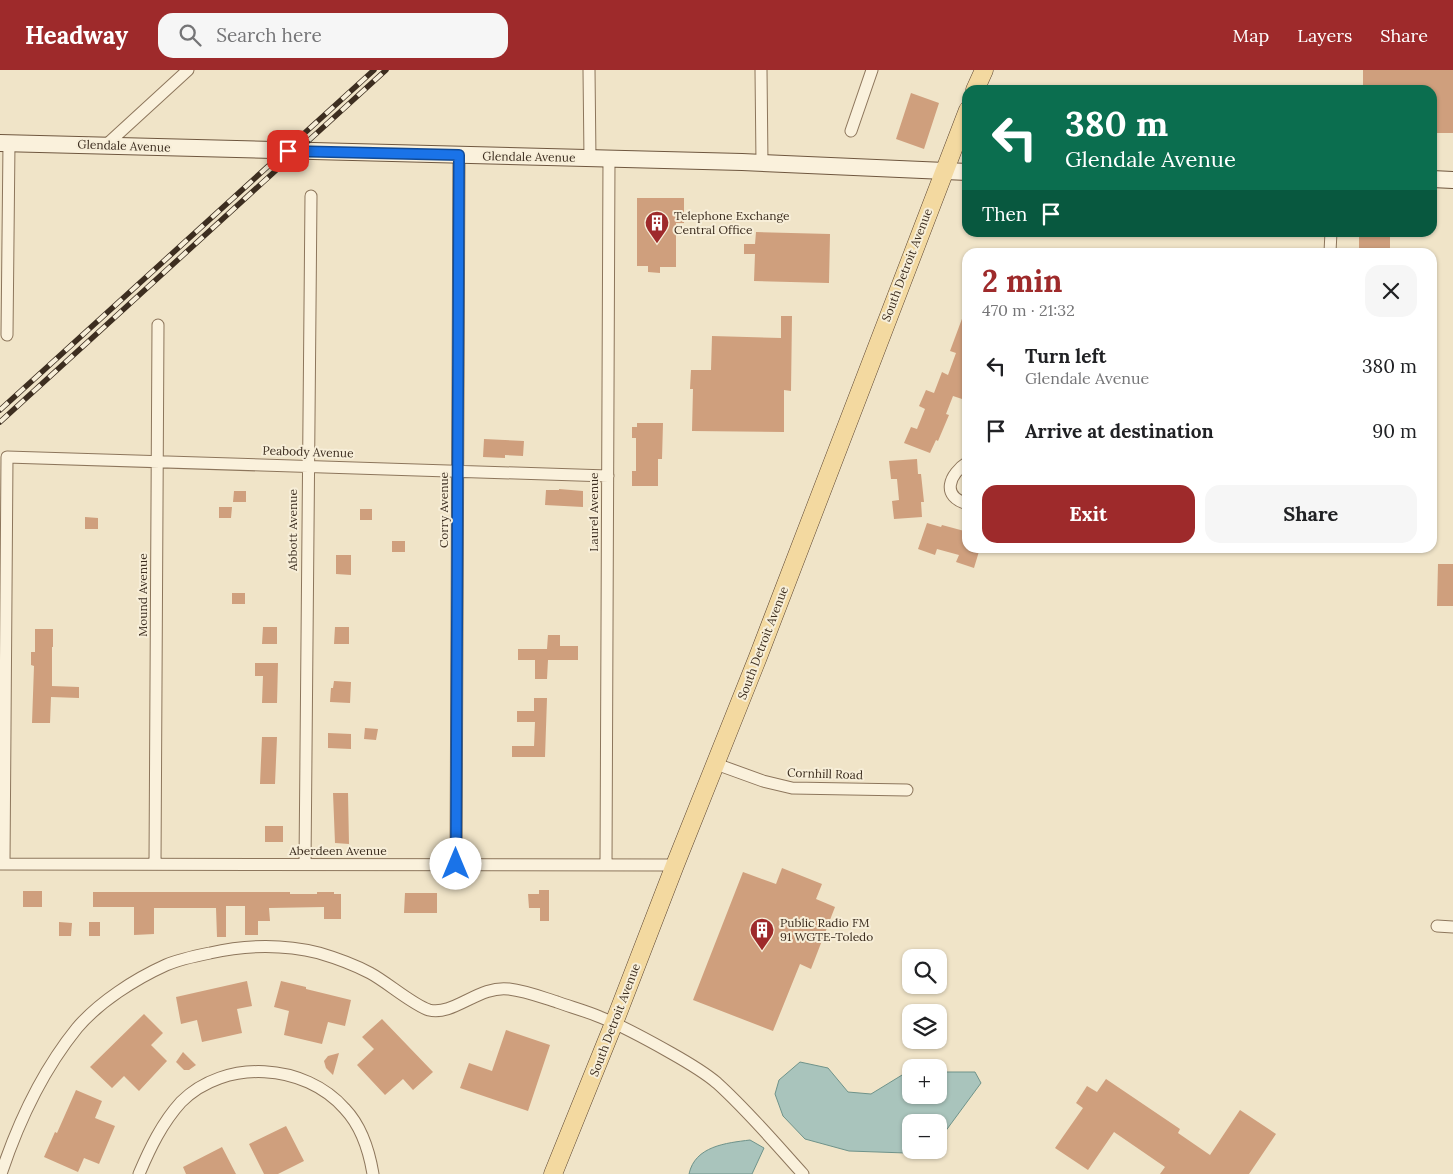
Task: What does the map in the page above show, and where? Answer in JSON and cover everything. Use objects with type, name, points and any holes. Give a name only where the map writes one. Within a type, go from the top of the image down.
[{"type":"main road","points":[[978,85],[984,70]]},
{"type":"main road","name":"South Detroit Avenue","points":[[553,1174],[716,764],[962,125]]},
{"type":"main road","name":"Glendale Avenue","points":[[4,143],[762,163],[962,172]]},
{"type":"main road","points":[[1437,179],[1453,180]]},
{"type":"street","points":[[589,70],[590,159]]},
{"type":"street","points":[[761,70],[762,163]]},
{"type":"street","points":[[851,131],[872,70]]},
{"type":"street","points":[[105,146],[183,72]]},
{"type":"street","points":[[4,143],[8,335]]},
{"type":"street","name":"Corry Avenue","points":[[456,864],[459,155]]},
{"type":"street","name":"Laurel Avenue","points":[[606,864],[609,159]]},
{"type":"street","name":"Abbott Avenue","points":[[305,864],[311,196]]},
{"type":"street","name":"Mound Avenue","points":[[155,864],[158,325]]},
{"type":"street","name":"Peabody Avenue","points":[[2,864],[7,457],[608,476]]},
{"type":"street","points":[[962,466],[956,471],[950,482],[951,493],[962,502]]},
{"type":"street","name":"Cornhill Road","points":[[716,764],[763,781],[792,788],[907,790]]},
{"type":"street","name":"Aberdeen Avenue","points":[[2,864],[675,865]]},
{"type":"street","points":[[1437,926],[1453,926]]},
{"type":"street","points":[[1,1174],[18,1131],[41,1082],[78,1028],[101,1006],[128,986],[167,964],[223,950],[247,947],[294,948],[316,952],[353,964],[426,1009],[440,1012],[494,989],[507,989],[526,992],[599,1016],[636,1034],[705,1073],[755,1121],[802,1174]]},
{"type":"street","points":[[139,1174],[156,1137],[182,1102],[202,1087],[226,1077],[266,1072],[289,1075],[310,1082],[329,1094],[345,1108],[362,1133],[370,1155],[373,1174]]},
{"type":"water","points":[[800,1062],[828,1068],[848,1092],[871,1094],[902,1075],[902,1104],[947,1104],[947,1072],[975,1072],[981,1083],[947,1129],[947,1114],[902,1114],[902,1153],[849,1151],[805,1139],[783,1116],[775,1094],[779,1080]]},
{"type":"water","points":[[750,1140],[764,1148],[752,1174],[689,1174],[692,1165],[705,1152],[722,1145]]},
{"type":"building","points":[[1363,70],[1453,70],[1453,133],[1437,133],[1437,85],[1363,85]]},
{"type":"building","points":[[911,93],[939,103],[924,149],[896,139]]},
{"type":"building","name":"Telephone Exchange Central Office","points":[[637,198],[684,198],[684,223],[676,223],[676,267],[660,267],[660,273],[648,272],[648,266],[637,266]]},
{"type":"building","points":[[756,232],[830,234],[829,283],[754,281],[755,254],[744,254],[744,244],[755,244]]},
{"type":"building","points":[[1359,237],[1390,237],[1390,248],[1359,248]]},
{"type":"building","points":[[781,316],[792,316],[791,391],[784,390],[784,432],[692,431],[693,389],[690,389],[691,370],[711,370],[712,336],[781,338]]},
{"type":"building","points":[[962,319],[962,399],[953,396],[946,414],[949,415],[938,441],[936,440],[930,453],[904,443],[911,427],[917,429],[925,409],[919,406],[926,390],[934,393],[942,372],[948,375],[956,353],[950,351]]},
{"type":"building","points":[[637,423],[663,423],[662,459],[658,459],[658,486],[632,486],[632,471],[636,471],[636,438],[632,438],[632,427],[637,427]]},
{"type":"building","points":[[484,439],[524,441],[523,456],[505,455],[505,458],[483,457]]},
{"type":"building","points":[[917,459],[918,474],[921,474],[924,502],[921,502],[922,517],[894,519],[892,501],[899,500],[897,479],[891,479],[889,461]]},
{"type":"building","points":[[546,490],[583,491],[583,507],[545,505]]},
{"type":"building","points":[[234,491],[246,491],[246,502],[233,502]]},
{"type":"building","points":[[219,507],[232,507],[231,518],[219,518]]},
{"type":"building","points":[[360,509],[372,509],[372,520],[360,520]]},
{"type":"building","points":[[85,517],[98,518],[98,529],[85,529]]},
{"type":"building","points":[[927,523],[962,530],[962,553],[978,553],[974,568],[956,562],[959,555],[937,549],[935,555],[918,549]]},
{"type":"building","points":[[392,541],[405,541],[405,552],[392,552]]},
{"type":"building","points":[[336,555],[351,555],[351,575],[336,574]]},
{"type":"building","points":[[1438,564],[1453,564],[1453,606],[1437,606]]},
{"type":"building","points":[[232,593],[245,593],[245,604],[232,604]]},
{"type":"building","points":[[263,627],[277,627],[277,644],[262,644]]},
{"type":"building","points":[[335,627],[349,627],[349,644],[334,644]]},
{"type":"building","points":[[35,629],[53,629],[52,686],[79,687],[79,698],[51,697],[50,723],[32,723],[34,666],[31,665],[31,652],[35,652]]},
{"type":"building","points":[[548,635],[560,635],[560,646],[578,646],[578,660],[548,660],[547,679],[535,679],[535,660],[518,660],[518,649],[547,649]]},
{"type":"building","points":[[255,663],[278,663],[277,703],[262,703],[263,676],[255,676]]},
{"type":"building","points":[[334,681],[351,682],[350,703],[330,702],[331,688],[333,688]]},
{"type":"building","points":[[534,698],[547,698],[545,757],[512,757],[512,746],[534,746],[535,722],[517,722],[517,711],[534,711]]},
{"type":"building","points":[[365,728],[378,729],[376,740],[364,739]]},
{"type":"building","points":[[328,733],[351,734],[351,749],[328,748]]},
{"type":"building","points":[[262,737],[277,737],[275,784],[260,784]]},
{"type":"building","points":[[333,793],[348,793],[349,844],[335,843]]},
{"type":"building","points":[[265,826],[283,826],[283,842],[265,842]]},
{"type":"building","name":"Public Radio FM 91 WGTE-Toledo","points":[[782,868],[822,884],[816,899],[835,907],[811,969],[800,964],[773,1031],[693,1000],[743,872],[776,884]]},
{"type":"building","points":[[539,890],[549,890],[549,921],[540,921],[540,908],[529,908],[528,894],[539,894]]},
{"type":"building","points":[[23,891],[42,891],[42,907],[23,907]]},
{"type":"building","points":[[93,892],[290,892],[290,894],[317,894],[317,892],[334,892],[334,894],[341,894],[341,919],[324,919],[324,907],[269,908],[270,921],[258,921],[258,935],[245,935],[245,906],[226,906],[226,937],[217,937],[216,908],[154,908],[154,934],[134,935],[134,907],[93,907]]},
{"type":"building","points":[[405,893],[437,893],[437,913],[404,913]]},
{"type":"building","points":[[59,922],[72,923],[71,936],[59,936]]},
{"type":"building","points":[[89,922],[100,922],[100,936],[89,936]]},
{"type":"building","points":[[247,981],[252,1006],[237,1009],[242,1033],[202,1042],[197,1020],[181,1024],[176,997]]},
{"type":"building","points":[[281,981],[351,1000],[345,1026],[328,1022],[322,1044],[284,1035],[289,1011],[274,1007]]},
{"type":"building","points":[[144,1014],[163,1033],[151,1045],[167,1061],[139,1091],[124,1076],[112,1088],[90,1067]]},
{"type":"building","points":[[382,1019],[433,1072],[413,1090],[403,1079],[385,1095],[357,1065],[374,1049],[362,1037]]},
{"type":"building","points":[[506,1030],[550,1045],[528,1111],[460,1088],[469,1063],[492,1071]]},
{"type":"building","points":[[183,1052],[196,1065],[189,1070],[184,1070],[176,1062]]},
{"type":"building","points":[[339,1053],[333,1075],[326,1068],[324,1061],[328,1056]]},
{"type":"building","points":[[1106,1079],[1180,1129],[1178,1133],[1210,1155],[1240,1110],[1276,1134],[1249,1174],[1160,1174],[1165,1167],[1114,1132],[1088,1170],[1055,1148],[1083,1108],[1076,1103],[1087,1086],[1097,1092]]},
{"type":"building","points":[[76,1090],[102,1101],[95,1118],[115,1126],[99,1164],[84,1158],[78,1172],[44,1157]]},
{"type":"building","points":[[286,1126],[304,1161],[278,1174],[264,1174],[249,1144]]},
{"type":"building","points":[[222,1147],[236,1174],[186,1174],[183,1167]]},
{"type":"railway","points":[[0,410],[374,70]]},
{"type":"railway","points":[[0,422],[386,70]]},
{"type":"place","name":"Telephone Exchange Central Office","points":[[657,244]]},
{"type":"place","name":"Public Radio FM 91 WGTE-Toledo","points":[[762,951]]},
{"type":"route","points":[[288,151],[459,155],[456,864]]}]
